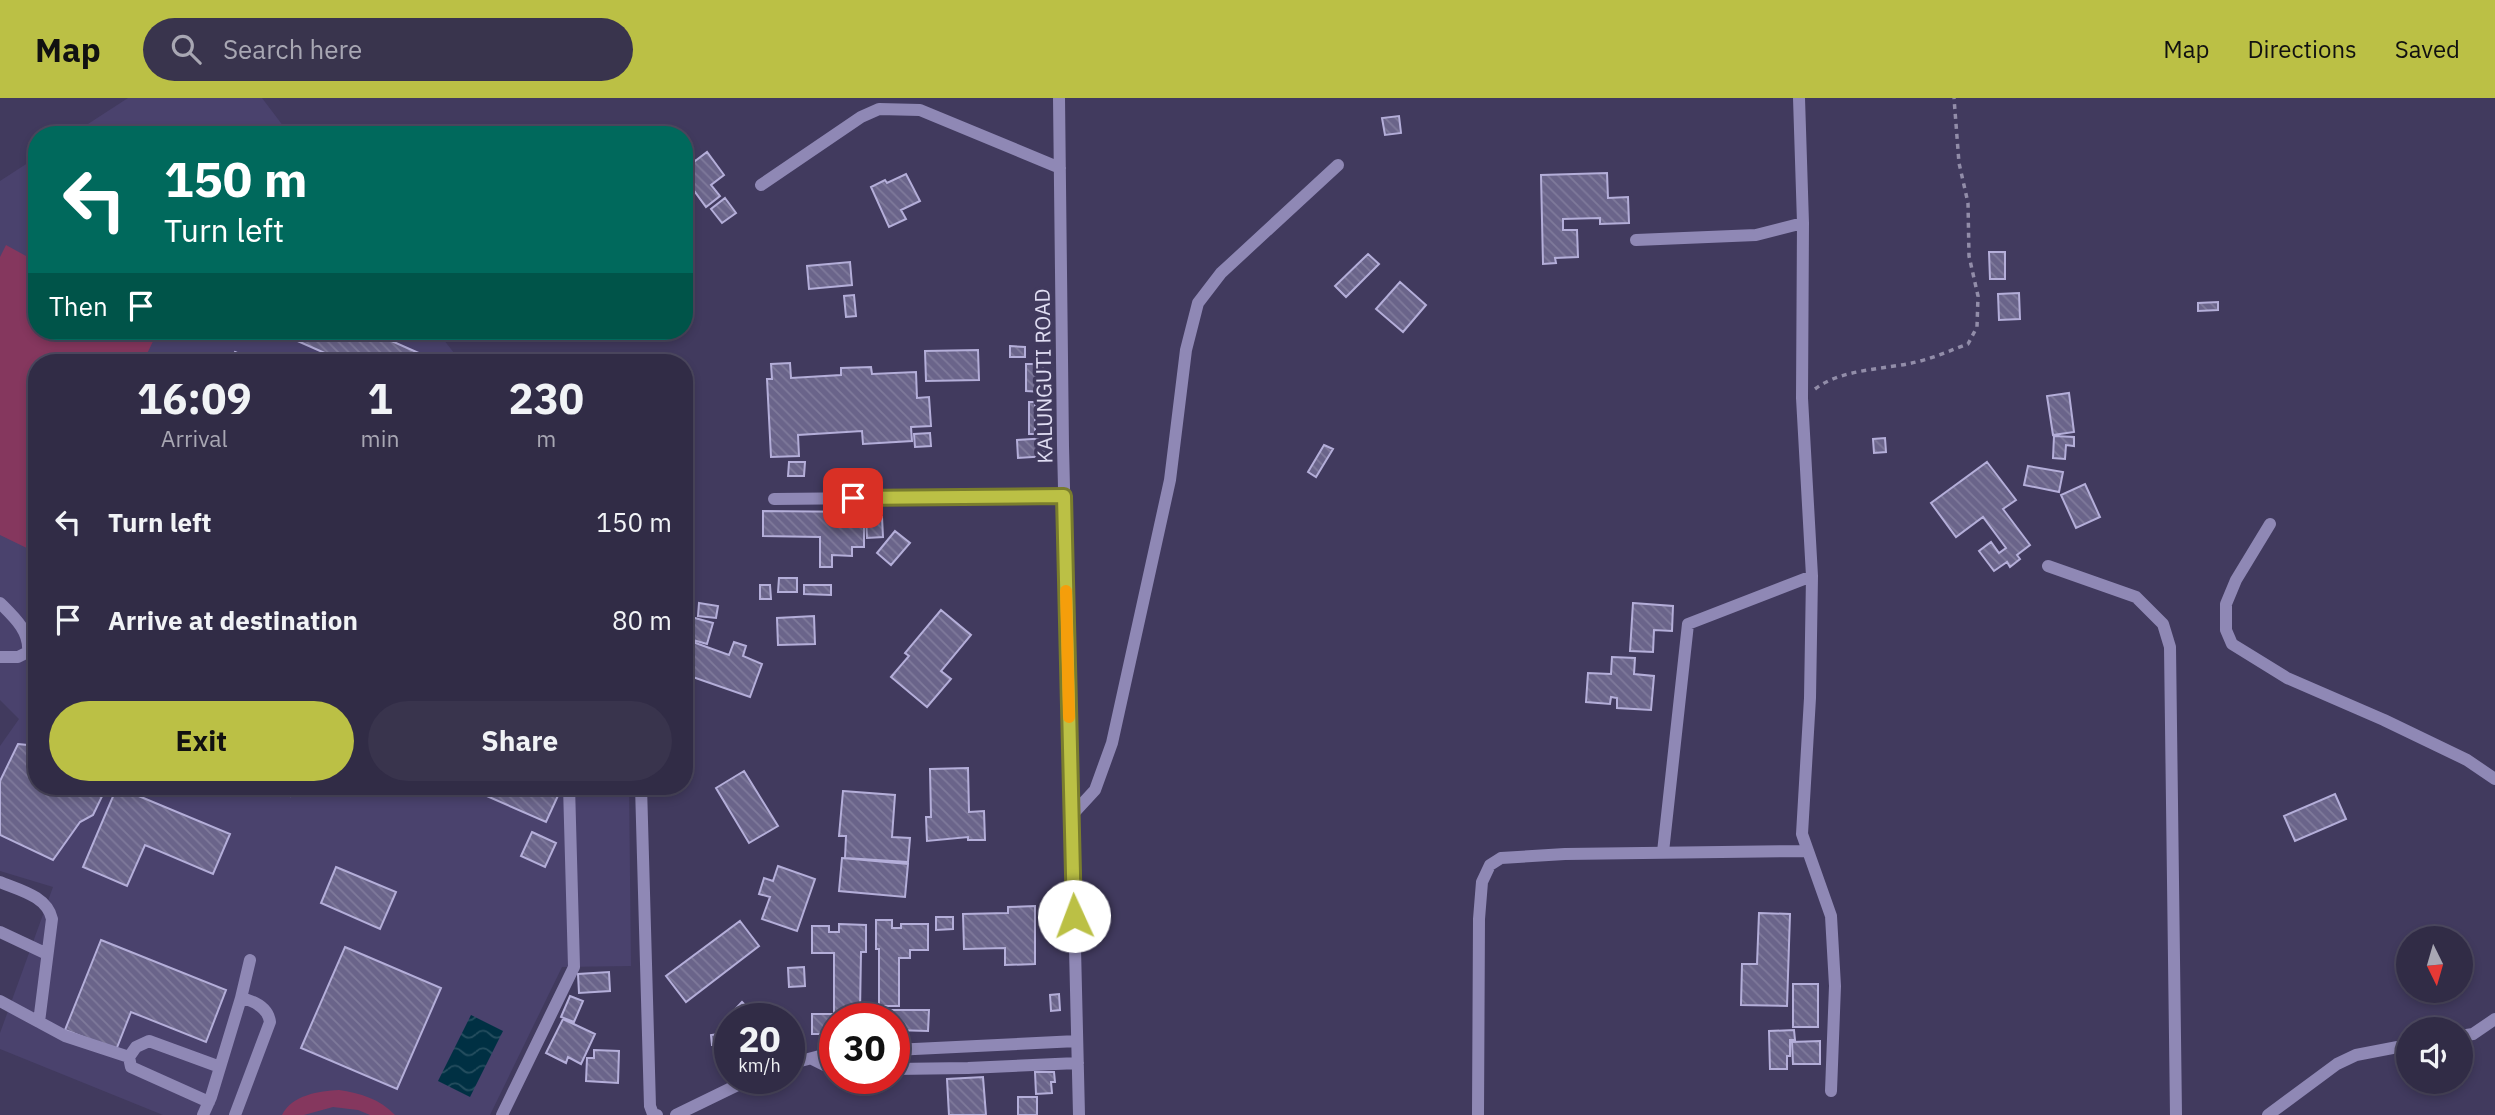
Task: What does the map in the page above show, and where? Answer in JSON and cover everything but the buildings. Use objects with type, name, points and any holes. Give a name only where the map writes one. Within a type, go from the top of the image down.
[{"type":"street","name":"KALUNGUTI ROAD","points":[[1059,98],[1064,496],[1079,1115]]},
{"type":"street","points":[[1799,98],[1803,223],[1802,398],[1812,576],[1810,698],[1801,834],[1831,916],[1835,986],[1831,1091]]},
{"type":"street","points":[[761,186],[861,117],[879,109],[919,104],[1060,168]]},
{"type":"street","points":[[1071,816],[1095,790],[1112,743],[1171,480],[1186,349],[1198,303],[1221,273],[1338,165]]},
{"type":"street","points":[[1636,240],[1756,235],[1803,223]]},
{"type":"street","points":[[774,499],[1064,496]]},
{"type":"street","points":[[2270,524],[2236,580],[2226,604],[2226,630],[2232,644],[2287,678],[2467,760],[2495,779]]},
{"type":"street","points":[[2048,566],[2136,597],[2163,624],[2170,647],[2176,1115]]},
{"type":"street","points":[[1663,852],[1688,624],[1812,576]]},
{"type":"street","points":[[0,603],[28,638]]},
{"type":"street","points":[[0,657],[18,657],[28,652]]},
{"type":"street","points":[[502,1115],[574,967],[569,795]]},
{"type":"street","points":[[641,795],[650,1106],[653,1114],[657,1115]]},
{"type":"street","points":[[1478,1115],[1479,919],[1482,882],[1490,865],[1502,858],[1663,852],[1806,851]]},
{"type":"street","points":[[0,882],[38,899],[50,909],[52,919],[39,1022]]},
{"type":"street","points":[[0,932],[47,954]]},
{"type":"street","points":[[203,1115],[220,1068],[250,960]]},
{"type":"street","points":[[235,1115],[270,1022],[269,1015],[262,1007],[241,998]]},
{"type":"street","points":[[0,1001],[65,1036],[129,1057]]},
{"type":"street","points":[[2473,1034],[2495,1019]]},
{"type":"street","points":[[209,1102],[131,1067],[129,1057],[136,1047],[149,1041],[220,1068]]},
{"type":"street","points":[[910,1049],[1077,1041]]},
{"type":"street","points":[[2268,1115],[2337,1064],[2356,1055],[2396,1047]]},
{"type":"street","points":[[805,1061],[819,1057]]},
{"type":"street","points":[[812,1059],[819,1062]]},
{"type":"street","points":[[910,1068],[1078,1063]]},
{"type":"street","points":[[676,1115],[719,1094]]},
{"type":"path","points":[[1802,398],[1821,384],[1853,373],[1917,362],[1968,344],[1977,327],[1978,296],[1969,256],[1968,203],[1959,163],[1954,98]]},
{"type":"shaded area","points":[[128,98],[262,98],[283,126],[85,126]]},
{"type":"shaded area","points":[[28,163],[28,340],[444,340],[455,354],[28,354],[28,795],[629,795],[631,966],[562,967],[490,1115],[163,1115],[0,1049],[0,1033],[53,887],[0,871],[0,746],[19,719],[0,700],[0,181]]},
{"type":"shaded area","points":[[6,245],[28,257],[28,340],[154,340],[147,354],[28,354],[28,549],[0,535],[0,257]]},
{"type":"shaded area","points":[[339,1090],[369,1098],[395,1115],[370,1115],[358,1110],[333,1107],[304,1115],[282,1115],[286,1108],[299,1099],[315,1093]]},
{"type":"water","points":[[471,1015],[503,1031],[470,1097],[438,1081]]},
{"type":"slow traffic","points":[[1066,591],[1069,717]]},
{"type":"route","points":[[853,498],[1064,496],[1074,916]]}]
